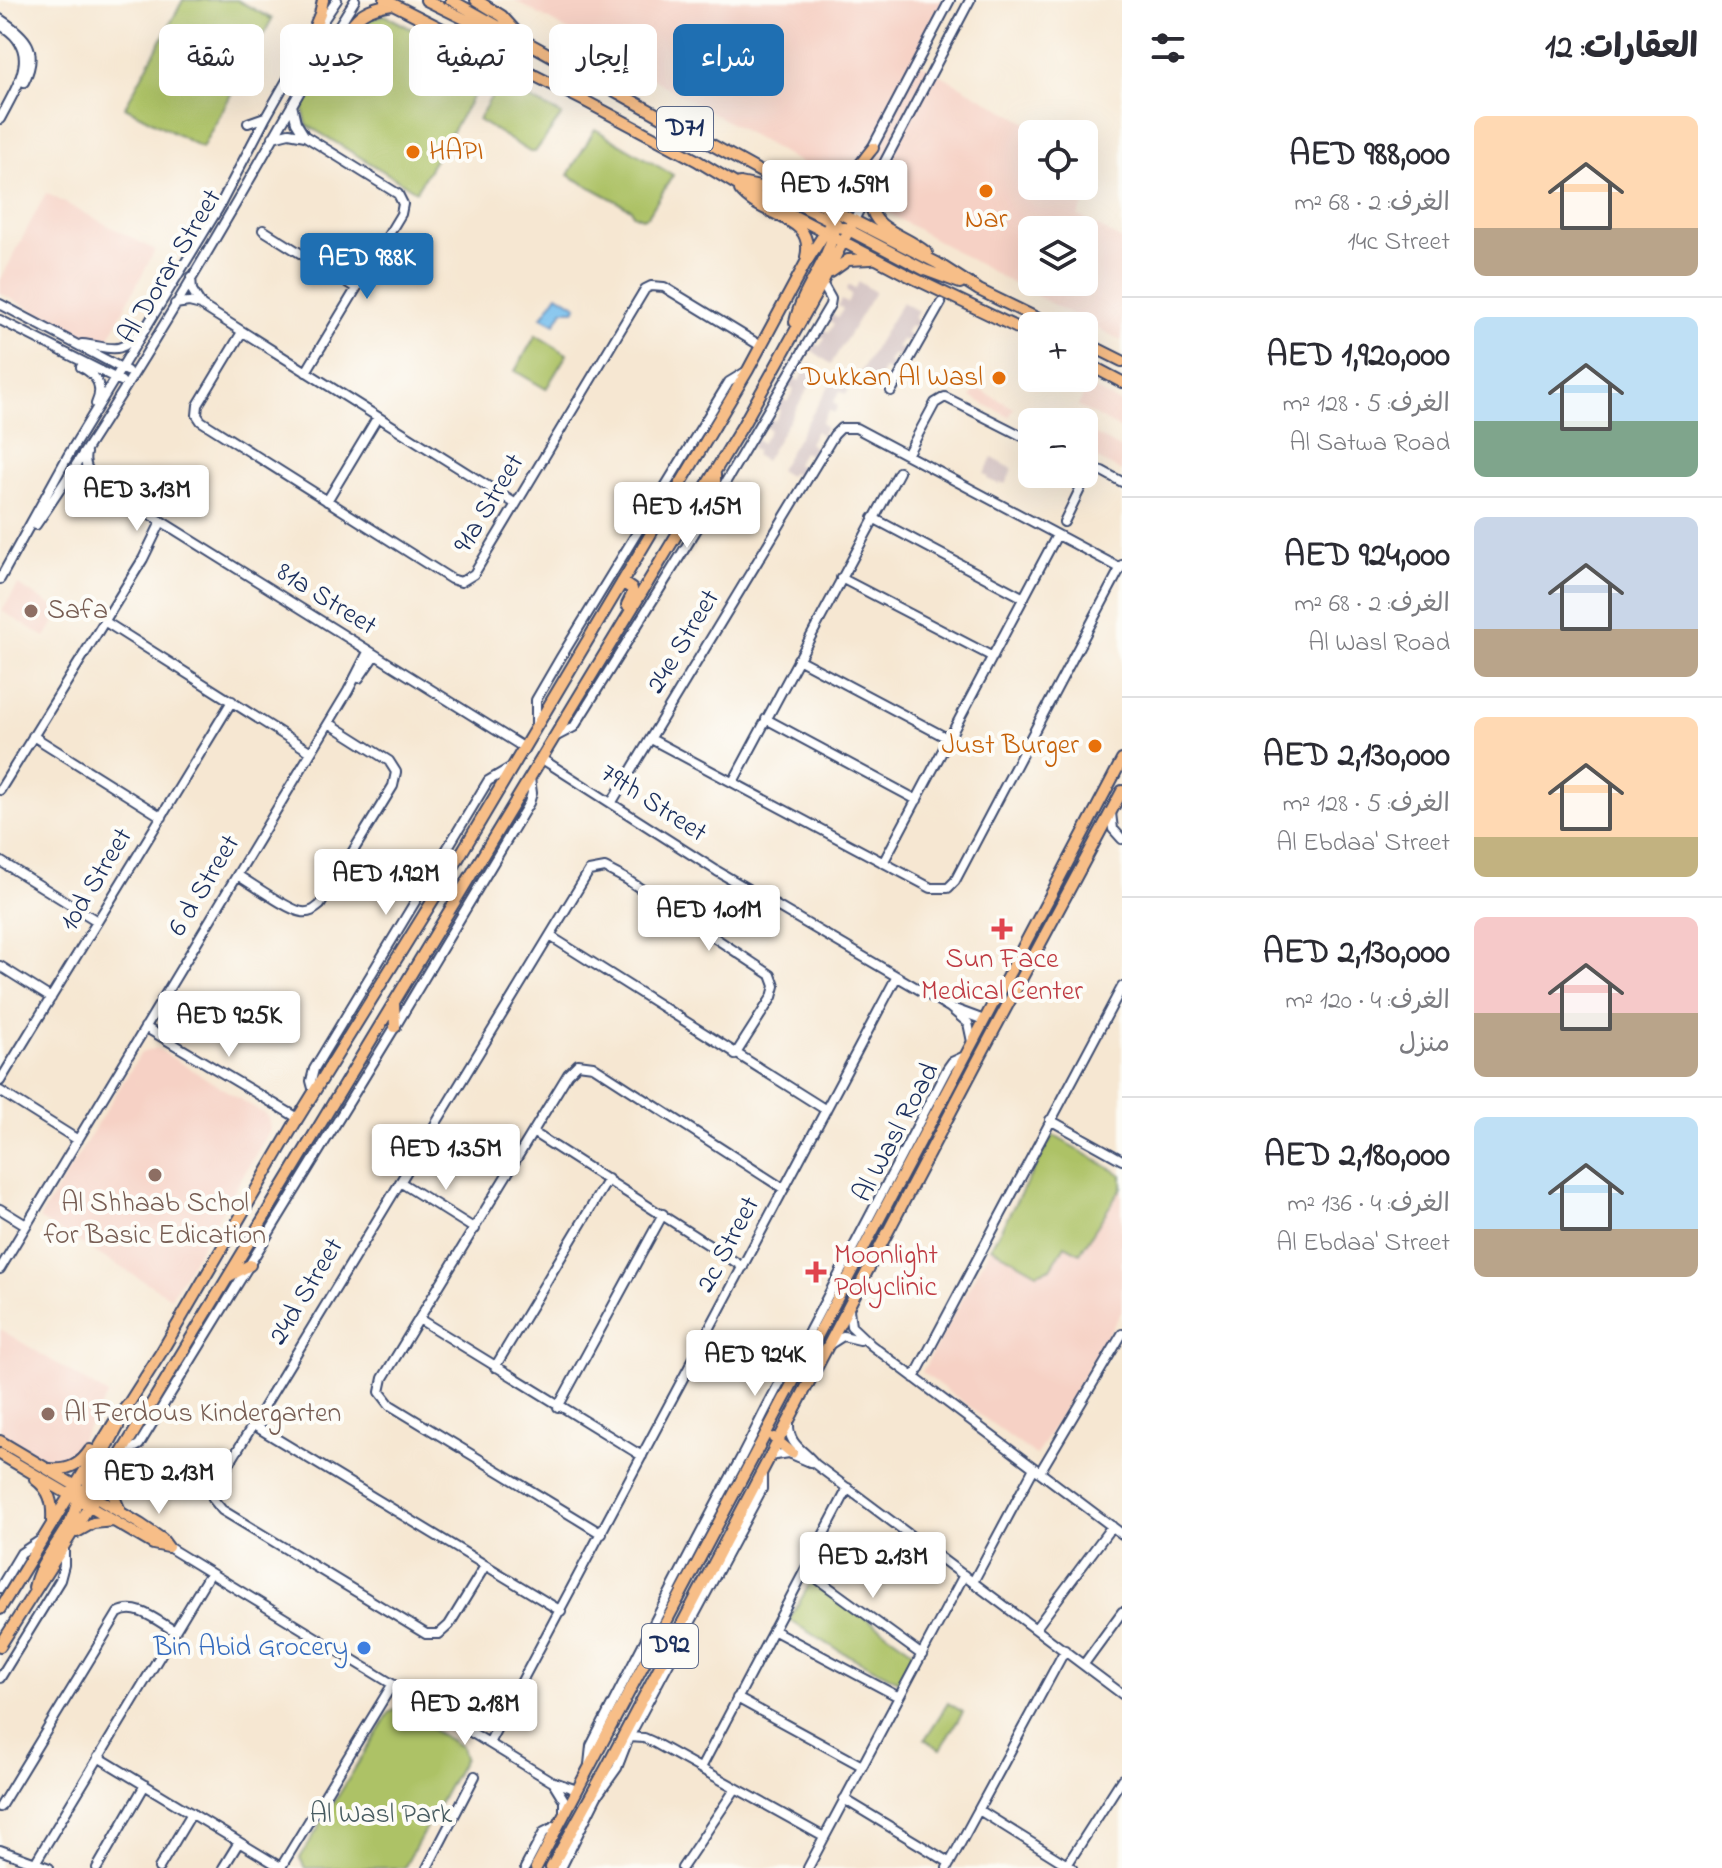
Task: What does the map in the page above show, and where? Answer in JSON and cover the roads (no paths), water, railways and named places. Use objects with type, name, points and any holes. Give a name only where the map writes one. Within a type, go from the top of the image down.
[{"type":"main road","points":[[316,24],[323,0]]},
{"type":"main road","points":[[426,0],[475,24]]},
{"type":"main road","name":"D71","points":[[451,0],[494,24]]},
{"type":"main road","points":[[476,0],[509,24]]},
{"type":"main road","points":[[351,24],[365,11],[389,2]]},
{"type":"main road","name":"D71","points":[[389,2],[585,101],[734,182],[835,229],[876,259],[1018,328]]},
{"type":"main road","name":"D71","points":[[533,46],[826,206],[835,229]]},
{"type":"main road","points":[[788,187],[820,190],[837,187],[847,180],[873,148]]},
{"type":"main road","points":[[734,182],[759,186],[835,229],[854,228],[925,270],[979,290]]},
{"type":"main road","points":[[734,182],[752,202],[797,225],[806,233],[809,244],[805,264]]},
{"type":"main road","points":[[870,188],[869,206],[873,217],[919,246],[937,263]]},
{"type":"main road","name":"D71","points":[[835,229],[854,228],[937,263],[979,290],[1024,312]]},
{"type":"main road","points":[[33,1591],[40,1570],[82,1496],[115,1421],[129,1403],[298,1118],[446,879],[748,370],[805,264],[818,243],[835,229]]},
{"type":"main road","points":[[795,330],[799,307],[828,250],[835,229]]},
{"type":"main road","points":[[0,1609],[51,1525],[110,1471],[440,928],[622,622],[715,473],[822,283],[835,229]]},
{"type":"main road","points":[[818,243],[825,242],[828,250]]},
{"type":"main road","points":[[822,283],[844,262],[876,259]]},
{"type":"main road","points":[[1098,349],[1122,361]]},
{"type":"main road","points":[[1098,369],[1122,382]]},
{"type":"main road","points":[[715,473],[715,500]]},
{"type":"main road","points":[[622,582],[633,592],[622,622]]},
{"type":"main road","name":"Al Wasl Road","points":[[536,1868],[1122,760]]},
{"type":"main road","points":[[1100,833],[1095,824],[1122,770]]},
{"type":"main road","name":"Al Wasl Road","points":[[551,1868],[1122,791]]},
{"type":"main road","points":[[440,928],[429,925],[426,918],[446,879]]},
{"type":"main road","points":[[394,1002],[395,1027]]},
{"type":"main road","points":[[977,1062],[978,1051],[989,1028],[984,1020]]},
{"type":"main road","points":[[297,1162],[298,1148],[310,1129],[307,1122],[298,1118]]},
{"type":"main road","points":[[227,1279],[250,1265]]},
{"type":"main road","points":[[792,1453],[777,1441],[773,1431],[814,1353],[821,1328]]},
{"type":"main road","points":[[47,1469],[64,1470],[79,1463],[110,1417],[129,1403]]},
{"type":"main road","points":[[0,1441],[47,1469],[82,1496]]},
{"type":"main road","points":[[4,1456],[119,1517],[153,1544],[168,1547]]},
{"type":"main road","points":[[4,1456],[38,1481],[48,1493],[53,1507],[51,1525]]},
{"type":"main road","points":[[110,1471],[119,1517]]},
{"type":"main road","points":[[0,1646],[65,1545],[82,1496]]},
{"type":"main road","points":[[65,1545],[85,1526],[119,1517]]},
{"type":"main road","points":[[568,1834],[569,1824],[579,1804],[577,1790]]},
{"type":"street","name":"Al Dorar Street","points":[[320,24],[337,0]]},
{"type":"street","name":"Al Dorar Street","points":[[341,24],[355,0]]},
{"type":"street","points":[[835,229],[950,0]]},
{"type":"street","points":[[854,228],[870,188],[970,0]]},
{"type":"street","points":[[0,22],[21,33],[31,54],[29,72],[0,119]]},
{"type":"street","name":"Al Dorar Street","points":[[17,552],[69,454],[218,209],[280,92]]},
{"type":"street","name":"Al Dorar Street","points":[[0,579],[87,448],[297,96]]},
{"type":"street","points":[[292,105],[296,122],[305,136]]},
{"type":"street","points":[[248,123],[266,117]]},
{"type":"street","points":[[273,137],[289,133],[305,136],[398,194],[403,204],[401,214],[306,372]]},
{"type":"street","points":[[263,230],[356,288]]},
{"type":"street","points":[[191,277],[192,290],[202,306]]},
{"type":"street","points":[[555,737],[574,727],[715,500],[830,305],[831,299],[822,283]]},
{"type":"street","name":"91a Street","points":[[242,332],[198,405],[198,419],[451,579],[461,582],[474,574],[645,289],[664,287],[761,346]]},
{"type":"street","points":[[175,304],[189,302],[202,306],[516,504]]},
{"type":"street","points":[[891,391],[941,303]]},
{"type":"street","points":[[0,304],[132,374]]},
{"type":"street","points":[[77,344],[109,350],[121,348],[133,341],[153,315]]},
{"type":"street","points":[[0,320],[126,384]]},
{"type":"street","points":[[59,350],[66,359],[92,374],[98,383],[99,397],[88,425]]},
{"type":"street","points":[[536,726],[536,700],[561,657],[729,382],[748,370]]},
{"type":"street","points":[[651,739],[931,888],[944,889],[955,881],[1121,566],[907,455],[935,403],[945,397],[1018,434]]},
{"type":"street","points":[[327,501],[377,418]]},
{"type":"street","name":"24e Street","points":[[612,802],[834,435],[846,426],[856,428],[907,455]]},
{"type":"street","name":"81a Street","points":[[87,448],[86,468],[108,488]]},
{"type":"street","points":[[69,454],[72,470]]},
{"type":"street","name":"81a Street","points":[[72,470],[108,488],[523,747]]},
{"type":"street","points":[[1098,470],[1122,482]]},
{"type":"street","points":[[733,782],[899,472]]},
{"type":"street","points":[[1064,522],[1081,488]]},
{"type":"street","points":[[873,518],[1024,598]]},
{"type":"street","points":[[0,790],[164,524]]},
{"type":"street","points":[[883,863],[1057,535]]},
{"type":"street","points":[[841,578],[993,657]]},
{"type":"street","points":[[104,621],[311,752]]},
{"type":"street","name":"6 d Street","points":[[0,1269],[371,654]]},
{"type":"street","points":[[798,659],[949,739]]},
{"type":"street","name":"10d Street","points":[[0,1081],[232,701]]},
{"type":"street","points":[[766,719],[917,800]]},
{"type":"street","points":[[237,875],[295,910],[315,910],[393,786],[396,772],[389,761],[329,723]]},
{"type":"street","points":[[33,736],[162,817]]},
{"type":"street","name":"79th Street","points":[[542,759],[717,871],[896,978],[949,1007],[984,1020]]},
{"type":"street","points":[[314,1092],[311,1081],[314,1069],[397,929],[488,781],[510,768]]},
{"type":"street","points":[[120,1455],[139,1445],[395,1027],[529,803],[532,793],[530,778]]},
{"type":"street","points":[[1111,813],[1113,829],[1122,840]]},
{"type":"street","points":[[1100,833],[1122,840]]},
{"type":"street","points":[[0,861],[97,921]]},
{"type":"street","name":"24d Street","points":[[485,1566],[449,1625],[439,1634],[426,1634],[222,1510],[213,1499],[215,1485],[587,873],[595,868],[605,868],[664,902],[771,975],[775,986],[772,997],[735,1055]]},
{"type":"street","points":[[550,936],[826,1110]]},
{"type":"street","points":[[0,966],[51,998]]},
{"type":"street","name":"2c Street","points":[[489,1743],[896,978]]},
{"type":"street","points":[[914,1378],[1122,987]]},
{"type":"street","name":"79th Street","points":[[949,1007],[968,1023],[972,1042]]},
{"type":"street","points":[[145,1027],[298,1118]]},
{"type":"street","points":[[589,1766],[591,1746],[694,1544],[765,1414],[783,1373],[802,1345],[947,1069],[952,1062],[965,1056]]},
{"type":"street","points":[[602,1534],[390,1405],[380,1392],[383,1378],[570,1070],[578,1064],[593,1066],[784,1189]]},
{"type":"street","points":[[0,1091],[78,1140]]},
{"type":"street","points":[[1050,1120],[1122,1160]]},
{"type":"street","points":[[534,1133],[743,1267]]},
{"type":"street","points":[[495,1367],[608,1179]]},
{"type":"street","points":[[400,1182],[475,1229]]},
{"type":"street","points":[[0,1209],[26,1225]]},
{"type":"street","points":[[558,1407],[663,1214]]},
{"type":"street","points":[[851,1301],[849,1323],[871,1345],[1122,1534]]},
{"type":"street","points":[[419,1319],[642,1456]]},
{"type":"street","points":[[973,1582],[1037,1470],[1122,1334]]},
{"type":"street","points":[[828,1345],[847,1335],[871,1345]]},
{"type":"street","points":[[789,1419],[791,1440],[815,1464],[1120,1689]]},
{"type":"street","points":[[252,1424],[561,1611]]},
{"type":"street","points":[[770,1456],[792,1453],[815,1464]]},
{"type":"street","points":[[561,1868],[597,1796],[617,1768],[629,1737],[762,1489],[761,1470]]},
{"type":"street","points":[[701,1768],[848,1488]]},
{"type":"street","points":[[1036,1628],[1112,1526]]},
{"type":"street","points":[[0,1588],[21,1553],[43,1539]]},
{"type":"street","points":[[0,1678],[60,1580],[64,1570],[65,1545]]},
{"type":"street","points":[[168,1547],[553,1782],[577,1790]]},
{"type":"street","points":[[805,1570],[922,1655]]},
{"type":"street","points":[[35,1863],[210,1573]]},
{"type":"street","points":[[809,1868],[964,1575]]},
{"type":"street","points":[[0,1807],[118,1613],[124,1609],[137,1609],[175,1631]]},
{"type":"street","points":[[1084,1664],[1122,1612]]},
{"type":"street","points":[[773,1630],[899,1697]]},
{"type":"street","points":[[844,1799],[949,1866],[1065,1650]]},
{"type":"street","points":[[98,1757],[282,1868],[392,1685]]},
{"type":"street","points":[[737,1698],[862,1766]]},
{"type":"street","points":[[629,1737],[648,1739],[824,1837]]},
{"type":"street","points":[[427,1868],[475,1776]]},
{"type":"street","points":[[979,1810],[1069,1867],[1122,1779]]},
{"type":"street","points":[[553,1782],[564,1800],[564,1814]]},
{"type":"street","points":[[97,1868],[145,1785]]},
{"type":"street","points":[[682,1868],[736,1788]]},
{"type":"street","points":[[159,1868],[192,1813]]},
{"type":"street","points":[[525,1868],[544,1832],[558,1825]]},
{"type":"street","points":[[223,1868],[239,1842]]},
{"type":"street","points":[[0,1850],[49,1868]]},
{"type":"water","points":[[558,294],[577,306],[574,310],[563,310],[555,324],[542,317]]},
{"type":"place","name":"HAPI","points":[[413,152]]},
{"type":"place","name":"Nar","points":[[986,191]]},
{"type":"place","name":"Dukkan Al Wasl","points":[[999,378]]},
{"type":"place","name":"Safa","points":[[31,611]]},
{"type":"place","name":"Just Burger","points":[[1095,746]]},
{"type":"place","name":"Sun Face Medical Center","points":[[1002,929]]},
{"type":"place","name":"Al Shhaab Schol for Basic Edication","points":[[155,1175]]},
{"type":"place","name":"Moonlight Polyclinic","points":[[816,1272]]},
{"type":"place","name":"Al Ferdous Kindergarten","points":[[48,1414]]},
{"type":"place","name":"Bin Abid Grocery","points":[[364,1648]]},
{"type":"park label","name":"Al Wasl Park","points":[[381,1815]]}]
